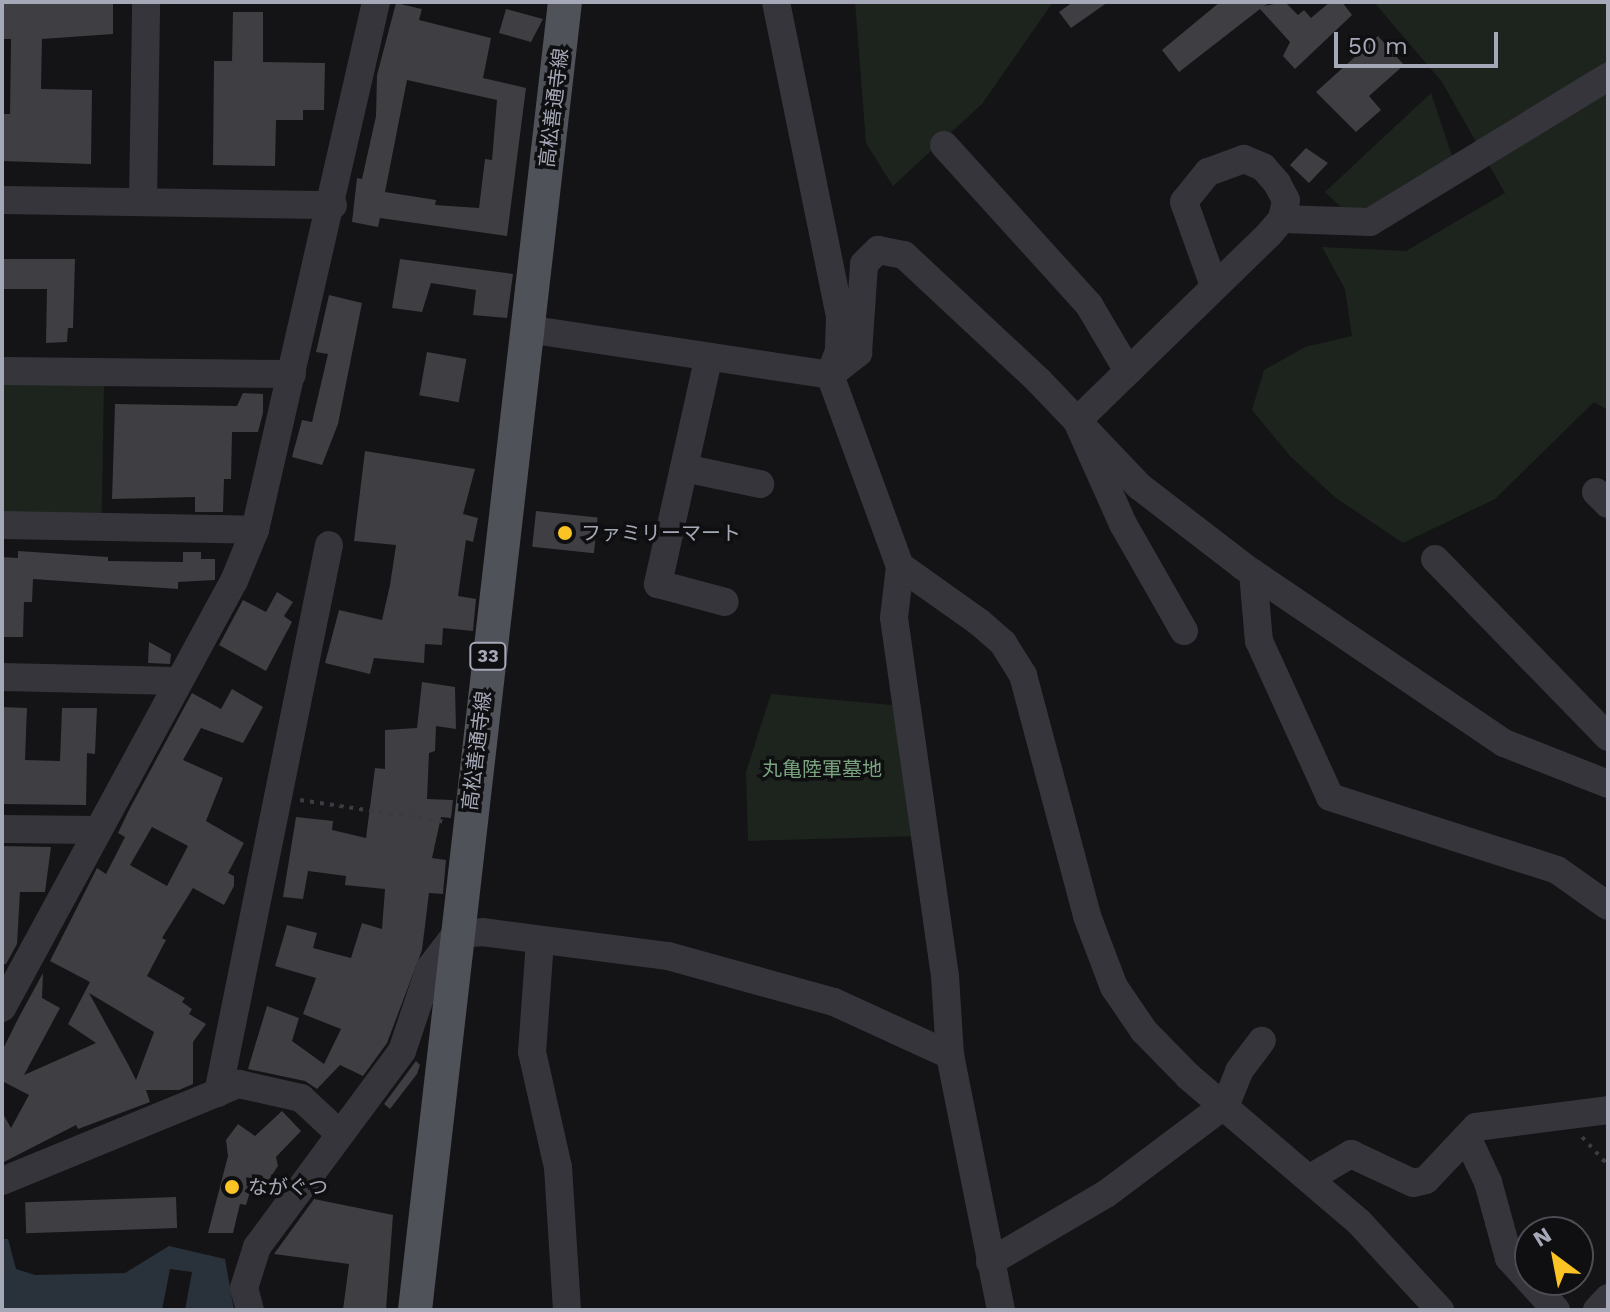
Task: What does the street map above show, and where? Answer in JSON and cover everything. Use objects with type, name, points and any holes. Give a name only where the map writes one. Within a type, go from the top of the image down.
[{"type":"main road","name":"高松善通寺線","points":[[415,1310],[565,2]]},
{"type":"street","points":[[143,202],[146,2]]},
{"type":"street","points":[[2,1008],[9,981],[98,830],[234,581],[255,530],[333,205],[376,2]]},
{"type":"street","points":[[776,2],[840,317],[839,351],[830,375],[900,566],[894,618],[945,976],[950,1055],[1001,1310]]},
{"type":"street","points":[[1282,219],[1370,222],[1608,77]]},
{"type":"street","points":[[944,145],[1089,305],[1128,371]]},
{"type":"street","points":[[1077,421],[1282,219],[1286,200],[1277,183],[1263,167],[1244,159],[1217,167],[1192,186],[1184,202],[1214,286]]},
{"type":"street","points":[[2,200],[333,205]]},
{"type":"street","points":[[527,329],[708,360],[830,375],[858,353],[864,264],[878,250],[904,255],[1077,421],[1139,486],[1253,573],[1504,743],[1608,784]]},
{"type":"street","points":[[708,360],[658,584],[725,602]]},
{"type":"street","points":[[2,371],[292,374]]},
{"type":"street","points":[[1077,421],[1123,524],[1184,631]]},
{"type":"street","points":[[684,468],[760,484]]},
{"type":"street","points":[[2,525],[255,530]]},
{"type":"street","points":[[218,1093],[329,545]]},
{"type":"street","points":[[1435,559],[1608,737]]},
{"type":"street","points":[[900,566],[979,622],[1003,643],[1023,675],[1087,916],[1114,987],[1144,1031],[1188,1076],[1226,1104],[1359,1222],[1440,1310]]},
{"type":"street","points":[[1253,573],[1259,641],[1330,797],[1557,870],[1608,906]]},
{"type":"street","points":[[2,677],[177,681]]},
{"type":"street","points":[[2,829],[98,830]]},
{"type":"street","points":[[250,1310],[244,1288],[257,1247],[402,1051],[430,968],[456,934],[482,932],[668,956],[834,1002],[950,1055]]},
{"type":"street","points":[[540,941],[532,1052],[558,1167],[567,1310]]},
{"type":"street","points":[[990,1262],[1106,1194],[1226,1104],[1239,1071],[1262,1041]]},
{"type":"street","points":[[2,1181],[239,1084],[301,1098],[340,1134]]},
{"type":"street","points":[[1310,1178],[1351,1154],[1413,1183],[1426,1180],[1476,1127],[1608,1110]]},
{"type":"street","points":[[1467,1137],[1488,1182],[1509,1258],[1556,1310]]},
{"type":"street","points":[[1597,1310],[1608,1298]]},
{"type":"path","points":[[278,797],[469,825]]},
{"type":"path","points":[[1564,1118],[1608,1165]]},
{"type":"green space","points":[[855,2],[1053,2],[982,104],[893,186],[866,143]]},
{"type":"green space","points":[[1374,2],[1608,2],[1608,410],[1594,402],[1495,499],[1403,543],[1336,498],[1291,457],[1252,410],[1264,370],[1305,347],[1352,336],[1345,289],[1322,247],[1406,251],[1505,193],[1442,82]]},
{"type":"green space","points":[[1431,93],[1454,162],[1351,217],[1325,192]]},
{"type":"green space","points":[[2,383],[104,385],[102,515],[2,513]]},
{"type":"green space","name":"丸亀陸軍墓地","points":[[771,694],[902,706],[922,836],[748,841],[746,772]]},
{"type":"shaded area","points":[[2,1239],[8,1239],[16,1269],[35,1275],[125,1273],[169,1246],[225,1259],[234,1310],[185,1310],[192,1272],[170,1269],[162,1310],[2,1310]]},
{"type":"building","points":[[2,2],[113,2],[113,34],[42,39],[41,89],[92,90],[91,164],[2,161],[2,114],[10,114],[11,39],[2,39]]},
{"type":"building","points":[[1073,2],[1108,2],[1071,28],[1059,12]]},
{"type":"building","points":[[1220,2],[1271,2],[1264,6],[1285,2],[1298,15],[1304,10],[1311,18],[1330,2],[1342,2],[1352,15],[1295,69],[1283,56],[1290,42],[1260,9],[1179,72],[1162,50]]},
{"type":"building","points":[[396,3],[422,9],[419,20],[491,38],[483,78],[526,88],[507,236],[380,218],[378,227],[352,222],[357,178],[362,179],[376,116],[377,75]],"holes":[[[407,80],[497,100],[492,160],[485,159],[479,208],[435,205],[436,200],[385,192]]]},
{"type":"building","points":[[506,9],[543,19],[531,42],[499,33]]},
{"type":"building","points":[[233,12],[263,12],[263,62],[325,63],[324,110],[303,110],[303,120],[276,120],[275,166],[213,165],[214,61],[232,61]]},
{"type":"building","points":[[1378,36],[1404,65],[1369,96],[1381,110],[1356,132],[1316,92]]},
{"type":"building","points":[[1306,148],[1328,163],[1309,183],[1290,165]]},
{"type":"building","points":[[2,259],[75,259],[73,328],[68,328],[67,342],[46,343],[47,289],[2,289]]},
{"type":"building","points":[[400,259],[513,274],[507,318],[473,315],[476,290],[431,283],[422,312],[392,308]]},
{"type":"building","points":[[329,295],[362,303],[338,424],[322,465],[292,457],[302,420],[312,422],[328,354],[316,352]]},
{"type":"building","points":[[427,352],[466,359],[459,402],[419,395]]},
{"type":"building","points":[[243,393],[263,394],[263,413],[258,432],[232,432],[231,479],[224,479],[223,512],[195,512],[195,497],[112,499],[115,404],[237,406]]},
{"type":"building","points":[[365,451],[475,469],[463,514],[478,518],[473,542],[466,540],[458,596],[476,599],[473,631],[443,628],[442,645],[425,644],[424,663],[374,658],[370,674],[325,663],[339,610],[382,620],[390,585],[396,545],[354,541]]},
{"type":"building","name":"ファミリーマート","points":[[536,511],[598,517],[594,553],[532,547]]},
{"type":"building","points":[[18,551],[108,557],[108,561],[183,562],[183,552],[201,552],[201,559],[215,559],[215,580],[178,582],[178,589],[33,579],[32,602],[24,602],[23,637],[2,637],[2,557],[18,558]]},
{"type":"building","points":[[277,592],[293,602],[284,616],[292,622],[266,671],[219,645],[243,600],[266,612]]},
{"type":"building","points":[[149,642],[171,654],[170,664],[148,663]]},
{"type":"building","points":[[422,682],[455,687],[456,729],[436,726],[435,751],[429,753],[427,799],[453,800],[451,818],[441,817],[432,858],[446,860],[443,894],[429,893],[422,950],[387,1043],[363,1076],[340,1065],[317,1089],[305,1081],[248,1069],[267,1006],[299,1018],[292,1041],[324,1064],[341,1029],[303,1014],[316,978],[275,966],[287,925],[317,933],[313,948],[351,958],[362,923],[382,929],[385,889],[345,885],[346,876],[308,871],[303,899],[283,897],[296,817],[333,821],[332,830],[366,838],[375,768],[385,769],[385,730],[417,728]]},
{"type":"building","points":[[232,689],[263,707],[243,743],[201,728],[183,760],[223,778],[206,821],[244,843],[228,873],[234,876],[234,886],[224,905],[193,888],[162,938],[166,940],[147,976],[185,998],[182,1002],[192,1009],[189,1014],[206,1024],[193,1042],[193,1084],[179,1090],[146,1090],[150,1102],[78,1129],[76,1125],[2,1163],[2,1112],[11,1128],[29,1095],[2,1081],[2,1051],[43,973],[42,998],[60,1008],[24,1075],[96,1043],[68,1024],[90,982],[50,961],[97,868],[106,874],[125,837],[118,833],[192,693],[221,709]],"holes":[[[152,827],[188,846],[167,886],[130,865]],[[89,993],[154,1032],[136,1080],[128,1064]]]},
{"type":"building","points":[[2,707],[27,708],[25,760],[60,761],[62,708],[97,708],[95,754],[87,753],[86,805],[2,804]]},
{"type":"building","points":[[2,846],[51,847],[45,892],[20,892],[17,944],[6,964],[2,964]]},
{"type":"building","points":[[416,1061],[420,1065],[417,1074],[390,1109],[384,1104]]},
{"type":"building","points":[[282,1111],[301,1131],[276,1157],[278,1166],[266,1184],[255,1176],[246,1205],[240,1204],[233,1233],[208,1233],[228,1156],[226,1140],[238,1124],[255,1136]]},
{"type":"building","points":[[176,1197],[177,1228],[26,1233],[25,1202]]},
{"type":"building","points":[[314,1199],[393,1215],[386,1310],[343,1310],[349,1264],[274,1254]]},
{"type":"place","name":"ファミリーマート","points":[[565,533]]},
{"type":"place","name":"ながぐつ","points":[[232,1187]]}]
